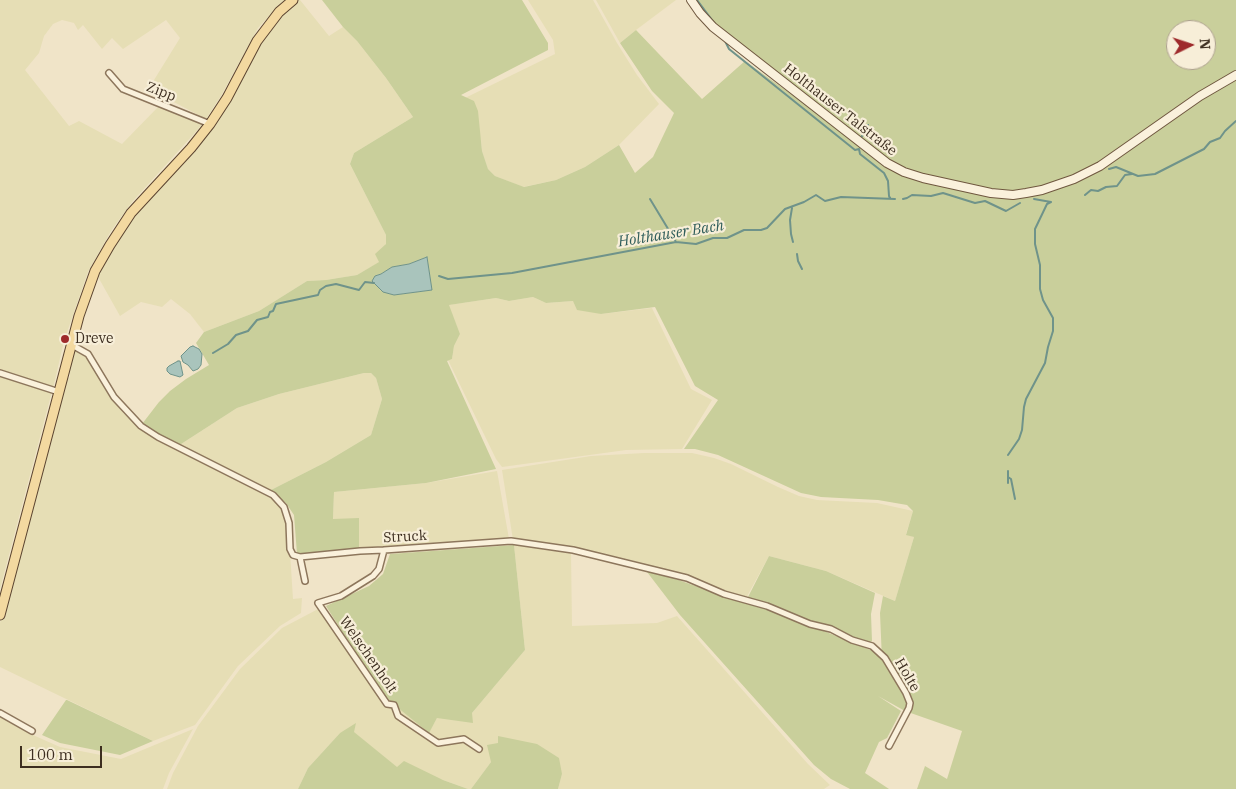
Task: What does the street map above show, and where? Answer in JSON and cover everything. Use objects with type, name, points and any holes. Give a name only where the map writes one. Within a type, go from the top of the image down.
[{"type":"main road","points":[[0,614],[72,345],[95,271],[132,213],[191,148],[210,124],[227,98],[257,41],[279,12],[293,0]]},
{"type":"street","name":"Holthauser Talstraße","points":[[691,0],[700,14],[713,27],[892,166],[923,178],[997,194],[1034,192],[1059,185],[1087,173],[1112,158],[1200,96],[1236,75]]},
{"type":"street","name":"Zipp","points":[[109,73],[123,89],[210,124]]},
{"type":"street","points":[[72,345],[88,354],[114,397],[142,426],[158,437],[274,495],[284,507],[289,523],[290,549],[293,556],[300,556],[306,581]]},
{"type":"street","points":[[0,373],[59,392]]},
{"type":"street","name":"Struck","points":[[300,556],[511,542],[573,550],[687,578],[724,594],[766,606],[872,646]]},
{"type":"street","name":"Welschenholt","points":[[384,550],[379,569],[373,576],[341,596],[318,603],[386,704],[394,705],[398,716],[438,743],[464,739],[479,749]]},
{"type":"street","name":"Holte","points":[[872,646],[885,658],[910,703],[889,746]]},
{"type":"street","points":[[0,713],[32,732]]},
{"type":"shaded area","points":[[0,0],[289,0],[281,3],[258,28],[221,96],[206,119],[155,92],[154,80],[180,38],[166,20],[123,49],[112,38],[102,49],[83,25],[78,30],[74,23],[62,20],[53,24],[44,36],[39,53],[25,70],[69,126],[79,121],[122,144],[158,107],[164,107],[203,124],[132,202],[111,231],[88,272],[64,341],[0,589]]},
{"type":"shaded area","points":[[297,0],[300,0],[329,36],[343,27],[357,41],[413,117],[354,153],[350,164],[386,235],[386,244],[380,262],[357,275],[307,281],[259,311],[204,332],[190,314],[171,299],[162,307],[141,302],[120,316],[97,275],[104,260],[133,216],[187,157],[255,49],[288,8]]},
{"type":"shaded area","points":[[528,0],[593,0],[637,75],[659,104],[619,145],[585,167],[556,180],[523,187],[495,176],[488,169],[482,151],[481,140],[465,98],[555,54],[553,40]]},
{"type":"shaded area","points":[[596,0],[676,0],[620,43]]},
{"type":"shaded area","points":[[533,297],[546,303],[573,301],[601,314],[652,308],[691,389],[712,400],[682,449],[626,450],[502,467],[496,459],[448,360],[452,359],[454,346],[460,334],[448,305],[496,298],[509,301]]},
{"type":"shaded area","points":[[73,350],[78,350],[87,355],[113,400],[124,414],[147,433],[269,495],[284,511],[288,521],[293,599],[302,598],[301,613],[280,626],[238,666],[195,725],[153,741],[0,667],[0,623],[65,380],[70,377],[67,371]]},
{"type":"shaded area","points":[[364,373],[371,373],[376,378],[382,399],[371,435],[326,462],[271,490],[178,446],[237,408],[279,394]]},
{"type":"shaded area","points":[[692,453],[731,464],[799,496],[817,500],[877,503],[913,511],[906,534],[914,537],[895,601],[826,571],[769,556],[745,600],[687,577],[635,561],[570,548],[513,540],[502,470],[591,456]]},
{"type":"shaded area","points":[[497,471],[509,539],[359,549],[333,519],[334,492],[426,483]]},
{"type":"shaded area","points":[[514,545],[571,553],[572,626],[657,623],[677,616],[808,764],[830,785],[824,789],[558,789],[562,774],[498,736],[498,743],[491,762],[471,789],[468,789],[443,780],[397,768],[353,732],[340,733],[308,768],[298,789],[167,789],[173,773],[198,726],[240,669],[282,628],[322,607],[377,687],[392,703],[429,732],[437,718],[472,713],[525,650]]},
{"type":"shaded area","points":[[0,714],[33,735],[60,747],[121,759],[193,729],[169,773],[163,789],[0,789]]},
{"type":"green space","points":[[322,0],[522,0],[548,43],[548,50],[461,95],[474,101],[478,111],[482,151],[488,169],[495,176],[524,187],[556,180],[585,167],[619,145],[635,173],[653,157],[674,113],[652,91],[620,43],[636,30],[702,99],[745,61],[837,127],[842,122],[715,23],[696,0],[1236,0],[1236,789],[917,789],[925,766],[947,779],[962,731],[905,711],[878,696],[901,711],[887,738],[879,742],[865,773],[889,789],[850,789],[831,779],[814,765],[680,615],[644,568],[727,597],[772,610],[878,653],[882,660],[880,613],[883,596],[895,601],[914,537],[906,535],[913,511],[907,505],[878,500],[821,497],[801,493],[718,455],[695,449],[684,449],[718,400],[695,386],[655,307],[601,314],[577,310],[573,301],[546,303],[533,297],[509,301],[496,298],[449,305],[460,334],[454,346],[452,359],[447,361],[496,469],[426,483],[334,492],[333,519],[359,518],[359,549],[303,556],[297,554],[294,515],[286,503],[271,490],[326,462],[371,435],[382,399],[376,378],[371,373],[364,373],[279,394],[237,408],[178,446],[142,424],[170,391],[209,365],[196,343],[204,332],[259,311],[307,281],[357,275],[379,262],[375,254],[386,244],[386,235],[350,164],[354,153],[413,117],[357,41],[343,27]],"holes":[[[427,257],[431,290],[394,295],[380,290],[375,276],[392,267],[409,264]]]},
{"type":"green space","points":[[514,545],[525,650],[472,713],[473,723],[437,718],[429,733],[392,703],[377,687],[326,606],[369,586],[383,574],[390,554]]},
{"type":"green space","points":[[769,556],[826,571],[875,593],[871,614],[872,641],[868,643],[845,635],[826,625],[809,622],[795,615],[747,599]]},
{"type":"green space","points":[[66,700],[153,741],[120,755],[60,743],[42,735]]},
{"type":"green space","points":[[356,723],[354,732],[397,767],[404,761],[443,780],[468,789],[298,789],[308,768],[340,733]]},
{"type":"green space","points":[[498,736],[537,744],[559,758],[562,774],[558,789],[471,789],[491,762],[487,745],[498,743]]},
{"type":"water","points":[[427,257],[432,290],[394,295],[383,292],[372,281],[375,276],[392,267],[409,264]]},
{"type":"water","points":[[193,346],[199,349],[202,354],[201,365],[193,371],[183,362],[181,356]]},
{"type":"water","points":[[180,361],[183,375],[180,377],[167,371],[169,366]]},
{"type":"waterway","points":[[697,0],[715,24]]},
{"type":"waterway","points":[[724,39],[729,49],[855,150],[859,149],[860,154],[884,173],[888,181],[890,198]]},
{"type":"waterway","name":"Holthauser Bach","points":[[1109,169],[1116,167],[1138,176],[1155,174],[1204,149],[1210,142],[1220,138],[1236,121]]},
{"type":"waterway","points":[[861,138],[868,125]]},
{"type":"waterway","points":[[1085,195],[1091,190],[1098,191],[1106,187],[1117,186],[1125,175],[1132,174]]},
{"type":"waterway","name":"Holthauser Bach","points":[[903,199],[912,195],[931,196],[943,193],[975,203],[985,201],[1006,211],[1020,203]]},
{"type":"waterway","name":"Holthauser Bach","points":[[439,276],[448,279],[512,273],[676,242],[696,244],[713,238],[727,238],[744,230],[767,228],[785,209],[816,195],[825,201],[841,197],[895,199]]},
{"type":"waterway","points":[[650,199],[676,242]]},
{"type":"waterway","name":"Holthauser Bach","points":[[1034,199],[1051,202]]},
{"type":"waterway","points":[[1008,455],[1019,439],[1026,399],[1045,363],[1053,331],[1053,318],[1043,300],[1040,289],[1040,265],[1035,244],[1035,229],[1047,204],[1051,202]]},
{"type":"waterway","points":[[792,208],[790,220],[793,242]]},
{"type":"waterway","points":[[797,254],[802,269]]},
{"type":"waterway","name":"Holthauser Bach","points":[[213,353],[228,344],[236,335],[248,331],[257,320],[268,317],[276,304],[318,295],[320,290],[326,286],[336,284],[359,290],[365,282],[374,283]]},
{"type":"waterway","points":[[1008,471],[1008,483]]},
{"type":"waterway","points":[[1008,477],[1011,479],[1015,499]]},
{"type":"place","name":"Dreve","points":[[65,339]]}]
